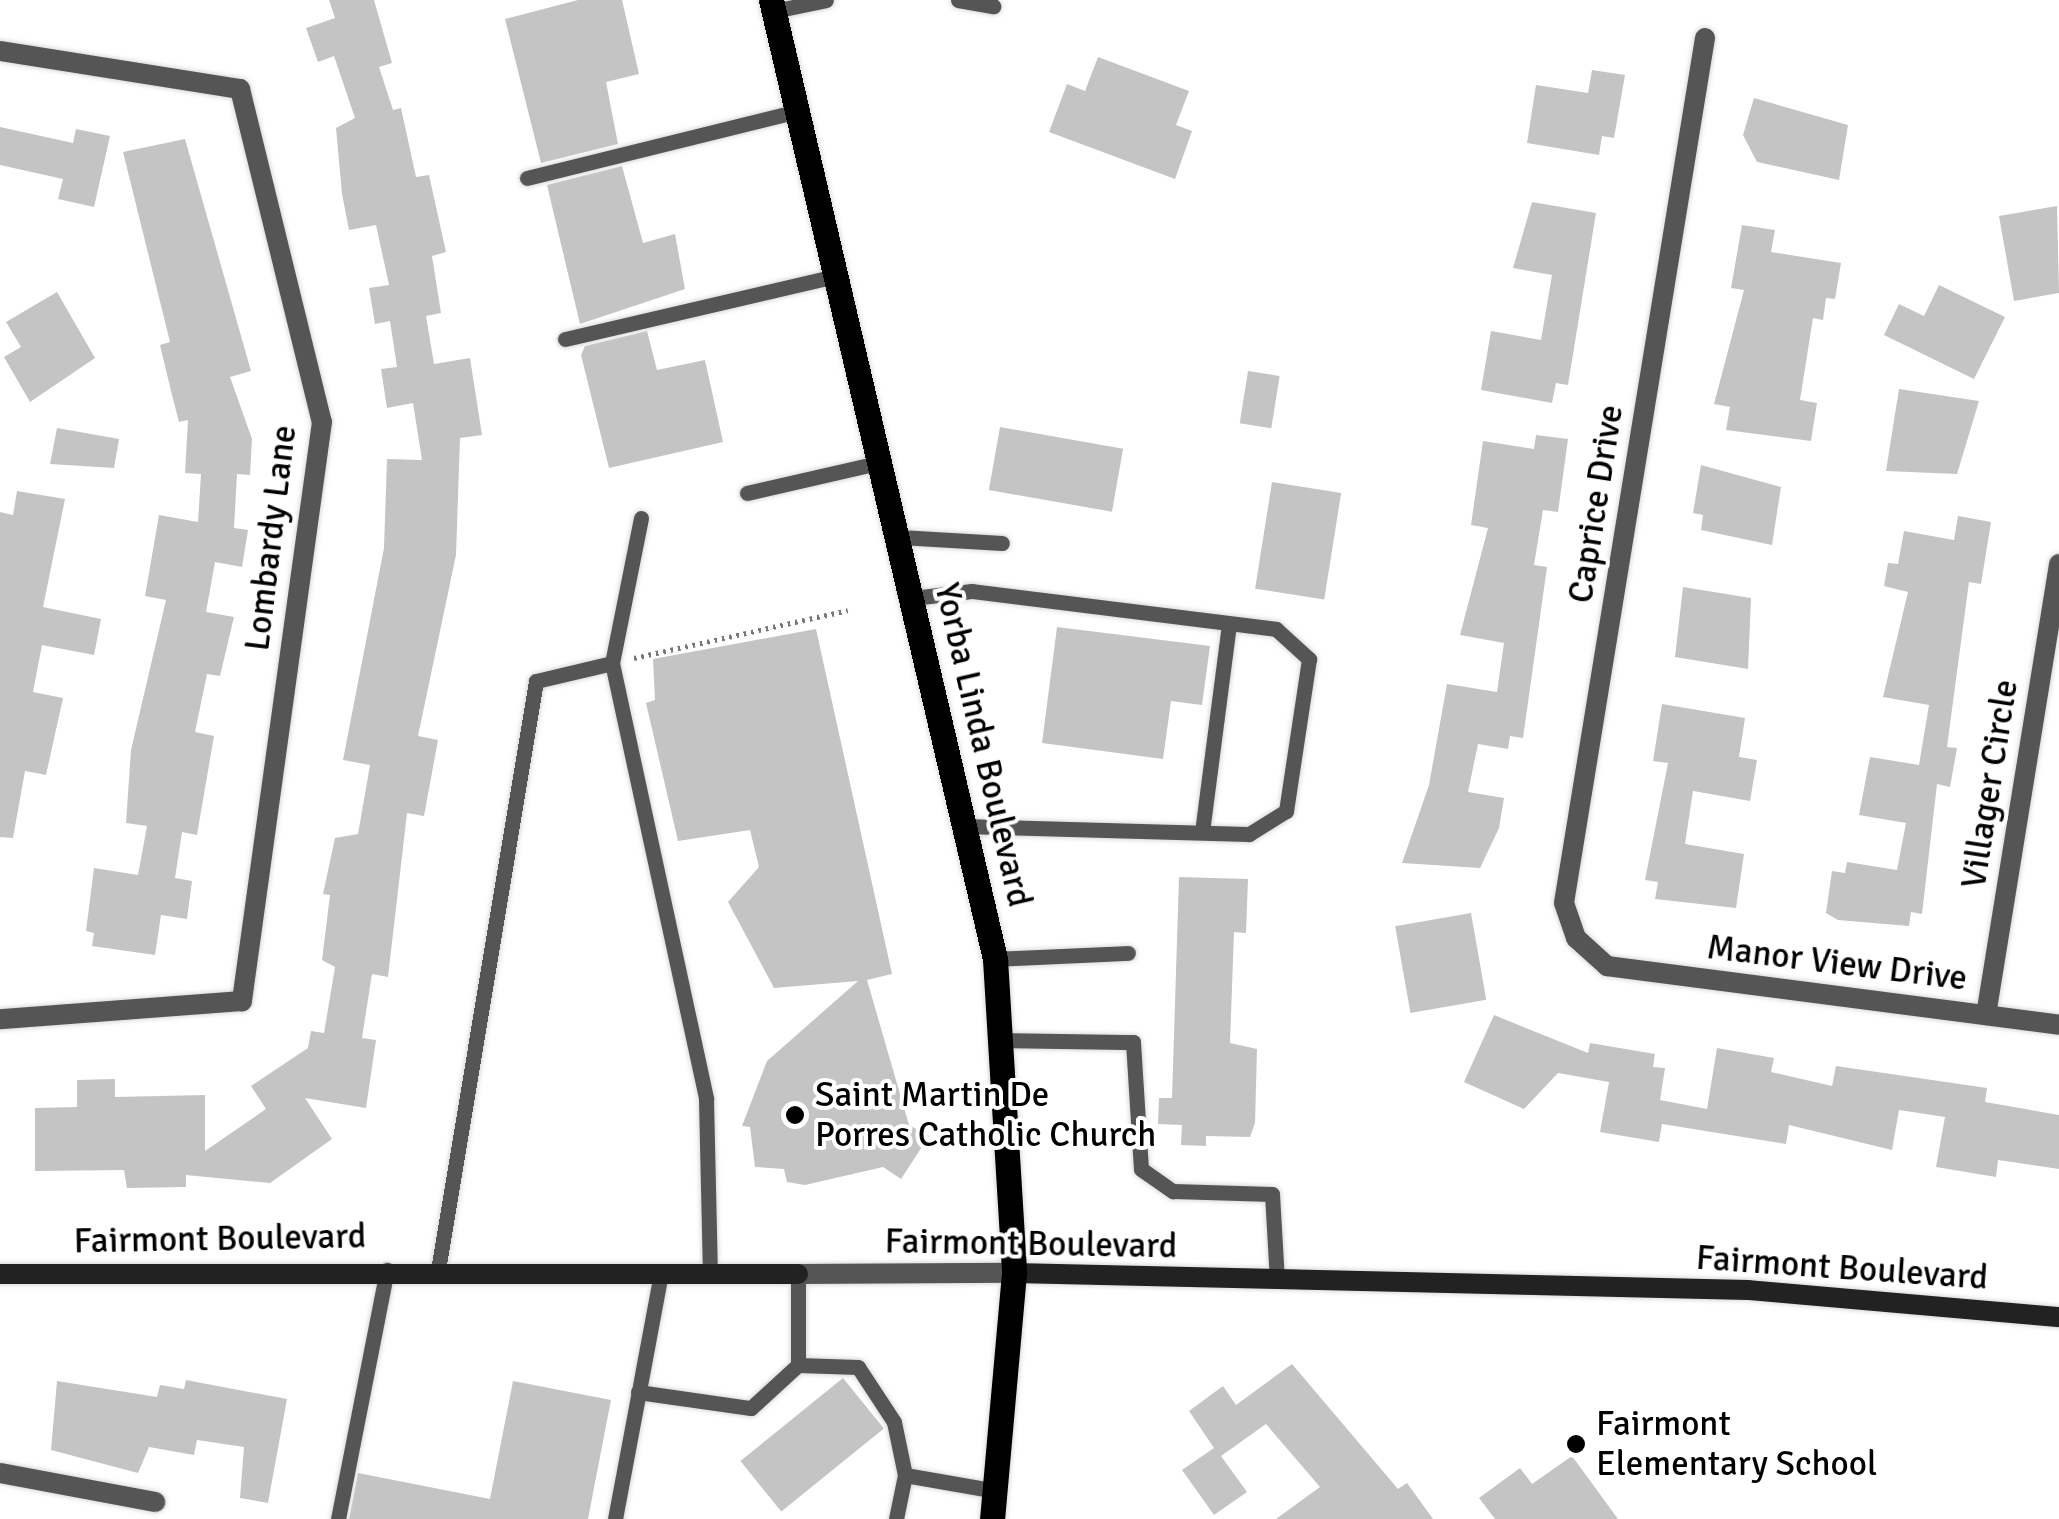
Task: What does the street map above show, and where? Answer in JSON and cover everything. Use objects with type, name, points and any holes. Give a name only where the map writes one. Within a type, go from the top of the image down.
[{"type":"main road","name":"Yorba Linda Boulevard","points":[[772,5],[970,826],[995,959],[1014,1274],[992,1519]]},
{"type":"main road","name":"Fairmont Boulevard","points":[[0,1274],[438,1270],[798,1274]]},
{"type":"main road","name":"Fairmont Boulevard","points":[[1014,1274],[1748,1290],[2059,1316]]},
{"type":"street","name":"Caprice Drive","points":[[1607,966],[1576,938],[1564,903],[1705,38]]},
{"type":"street","name":"Lombardy Lane","points":[[0,51],[240,89],[322,422],[242,1001],[0,1019]]},
{"type":"street","name":"Villager Circle","points":[[1986,1015],[2059,564]]},
{"type":"street","name":"Manor View Drive","points":[[1607,966],[2059,1026]]},
{"type":"street","name":"Fairmont Boulevard","points":[[798,1274],[1014,1274]]},
{"type":"street","points":[[0,1474],[155,1502]]},
{"type":"lane","points":[[772,5],[826,0]]},
{"type":"lane","points":[[958,0],[992,6]]},
{"type":"lane","points":[[527,178],[797,111]]},
{"type":"lane","points":[[565,339],[836,276]]},
{"type":"lane","points":[[747,493],[882,462]]},
{"type":"lane","points":[[641,518],[612,663],[706,1099],[710,1274]]},
{"type":"lane","points":[[900,536],[1002,543]]},
{"type":"lane","points":[[913,598],[972,592],[1276,629],[1309,659],[1286,811],[1249,834],[970,826]]},
{"type":"lane","points":[[1202,832],[1230,624]]},
{"type":"lane","points":[[438,1270],[536,681],[612,663]]},
{"type":"lane","points":[[995,959],[1128,953]]},
{"type":"lane","points":[[1002,1040],[1133,1042],[1141,1168],[1173,1191],[1272,1194],[1277,1280]]},
{"type":"lane","points":[[338,1519],[388,1270]]},
{"type":"lane","points":[[614,1519],[661,1273]]},
{"type":"lane","points":[[798,1274],[798,1365]]},
{"type":"lane","points":[[638,1392],[751,1408],[798,1365],[858,1367],[894,1422],[904,1475],[896,1519]]},
{"type":"lane","points":[[904,1475],[996,1490]]},
{"type":"path","points":[[612,663],[848,610]]},
{"type":"building","points":[[329,0],[374,0],[392,63],[379,67],[393,110],[401,108],[416,177],[429,175],[446,252],[432,256],[441,313],[426,316],[434,364],[470,358],[482,435],[460,438],[456,555],[418,736],[438,740],[424,816],[407,813],[388,977],[372,974],[362,1038],[376,1040],[366,1108],[305,1098],[332,1139],[270,1183],[186,1175],[186,1187],[127,1188],[124,1170],[35,1171],[35,1108],[77,1107],[77,1080],[115,1079],[115,1097],[205,1095],[205,1151],[266,1109],[251,1086],[308,1048],[311,1031],[324,1033],[335,967],[322,960],[330,895],[323,894],[335,838],[358,834],[370,765],[343,760],[384,548],[387,459],[422,460],[413,403],[387,408],[381,369],[397,367],[390,321],[375,324],[369,288],[389,285],[376,225],[349,230],[336,128],[355,118],[334,56],[318,62],[306,28],[335,18]]},
{"type":"building","points":[[578,0],[622,0],[639,74],[606,82],[618,144],[541,163],[505,19]]},
{"type":"building","points":[[1098,57],[1189,91],[1176,125],[1192,131],[1175,179],[1049,132],[1067,84],[1085,91]]},
{"type":"building","points":[[1592,70],[1625,75],[1614,138],[1602,136],[1599,155],[1527,143],[1536,85],[1588,93]]},
{"type":"building","points":[[1754,98],[1848,125],[1839,180],[1757,162],[1743,135]]},
{"type":"building","points":[[0,127],[73,143],[76,129],[110,136],[94,207],[58,199],[63,179],[0,165]]},
{"type":"building","points":[[185,139],[251,371],[230,377],[252,439],[250,475],[237,474],[234,528],[248,530],[242,567],[215,562],[206,612],[234,617],[220,676],[207,674],[195,732],[214,736],[197,835],[182,832],[175,878],[192,881],[187,919],[161,915],[155,955],[92,946],[94,933],[86,931],[94,868],[138,875],[147,826],[126,823],[131,750],[166,600],[145,596],[159,515],[198,522],[201,474],[185,473],[188,420],[179,422],[171,391],[160,345],[170,342],[123,152]]},
{"type":"building","points":[[622,166],[643,243],[675,234],[685,289],[580,324],[547,185]]},
{"type":"building","points":[[1532,202],[1596,213],[1568,385],[1556,383],[1552,403],[1481,390],[1491,331],[1541,340],[1552,275],[1513,268]]},
{"type":"building","points":[[2057,206],[2059,293],[2014,301],[1999,216]]},
{"type":"building","points":[[1742,225],[1775,230],[1771,252],[1841,263],[1835,299],[1826,298],[1823,320],[1813,318],[1800,400],[1817,403],[1811,441],[1726,430],[1730,407],[1714,404],[1744,290],[1731,288]]},
{"type":"building","points":[[1939,285],[2005,317],[1974,379],[1884,335],[1899,304],[1924,316]]},
{"type":"building","points":[[57,292],[95,358],[30,402],[4,357],[21,347],[6,322]]},
{"type":"building","points":[[647,331],[657,370],[705,360],[723,442],[609,468],[581,355],[585,346]]},
{"type":"building","points":[[1248,371],[1280,376],[1271,428],[1240,423]]},
{"type":"building","points":[[1899,389],[1979,401],[1957,474],[1886,471]]},
{"type":"building","points":[[1000,427],[1123,449],[1112,512],[989,490]]},
{"type":"building","points":[[57,428],[119,439],[114,468],[50,464]]},
{"type":"building","points":[[1536,435],[1568,439],[1558,512],[1543,510],[1534,565],[1547,567],[1523,738],[1510,736],[1508,749],[1478,744],[1468,792],[1504,798],[1499,828],[1480,868],[1402,863],[1429,785],[1447,684],[1497,692],[1504,643],[1460,635],[1488,528],[1471,525],[1483,441],[1534,449]]},
{"type":"building","points":[[1701,465],[1781,487],[1772,545],[1701,530],[1703,515],[1693,513]]},
{"type":"building","points":[[1272,482],[1341,493],[1324,600],[1255,589]]},
{"type":"building","points":[[17,491],[65,499],[43,607],[101,619],[94,655],[42,645],[33,692],[63,698],[46,775],[25,771],[13,838],[0,837],[0,512],[13,515]]},
{"type":"building","points":[[1958,516],[1991,522],[1981,584],[1969,582],[1947,747],[1957,748],[1950,787],[1937,784],[1922,914],[1911,912],[1909,926],[1838,920],[1826,913],[1832,871],[1845,873],[1847,862],[1897,870],[1906,823],[1859,815],[1870,757],[1919,765],[1929,705],[1883,697],[1908,592],[1884,586],[1888,563],[1898,564],[1904,531],[1954,540]]},
{"type":"building","points":[[1683,587],[1751,598],[1748,669],[1675,657]]},
{"type":"building","points":[[1057,627],[1210,646],[1202,705],[1171,701],[1163,759],[1042,743]]},
{"type":"building","points":[[816,629],[892,974],[867,980],[909,1125],[929,1136],[901,1179],[883,1167],[805,1185],[787,1182],[784,1169],[755,1167],[750,1127],[742,1126],[767,1061],[858,981],[774,988],[728,902],[759,867],[750,830],[678,841],[646,703],[655,700],[653,659]]},
{"type":"building","points":[[1662,704],[1745,718],[1739,757],[1757,760],[1750,801],[1693,791],[1685,844],[1744,854],[1736,908],[1655,899],[1658,882],[1645,880],[1668,763],[1653,761]]},
{"type":"building","points":[[1179,877],[1248,879],[1246,933],[1234,932],[1230,1043],[1257,1049],[1255,1123],[1250,1137],[1206,1136],[1206,1146],[1181,1145],[1182,1125],[1158,1124],[1159,1098],[1172,1098]]},
{"type":"building","points":[[1471,913],[1486,1000],[1410,1013],[1395,926]]},
{"type":"building","points":[[1494,1015],[1588,1053],[1590,1043],[1655,1054],[1653,1067],[1665,1068],[1660,1100],[1707,1109],[1717,1048],[1774,1058],[1771,1072],[1832,1086],[1836,1066],[1987,1088],[1985,1102],[2059,1115],[2059,1169],[1998,1160],[1996,1177],[1936,1167],[1945,1117],[1899,1110],[1892,1150],[1789,1125],[1786,1144],[1662,1124],[1659,1142],[1600,1132],[1609,1082],[1558,1073],[1524,1109],[1464,1082]]},
{"type":"building","points":[[1292,1364],[1398,1489],[1407,1483],[1433,1519],[1276,1519],[1320,1487],[1266,1424],[1221,1456],[1247,1492],[1214,1515],[1182,1470],[1214,1448],[1189,1411],[1223,1386],[1236,1405]]},
{"type":"building","points":[[843,1378],[884,1429],[781,1512],[740,1461]]},
{"type":"building","points":[[186,1380],[287,1399],[268,1503],[240,1498],[244,1447],[197,1440],[194,1455],[149,1447],[138,1473],[51,1450],[57,1381],[157,1397],[160,1385],[184,1389]]},
{"type":"building","points":[[513,1381],[611,1400],[588,1519],[349,1519],[358,1473],[490,1499]]},
{"type":"building","points":[[1572,1456],[1618,1519],[1495,1519],[1479,1498],[1520,1468],[1532,1484]]},
{"type":"place","name":"Saint Martin De Porres Catholic Church","points":[[795,1115]]},
{"type":"place","name":"Fairmont Elementary School","points":[[1576,1444]]}]
